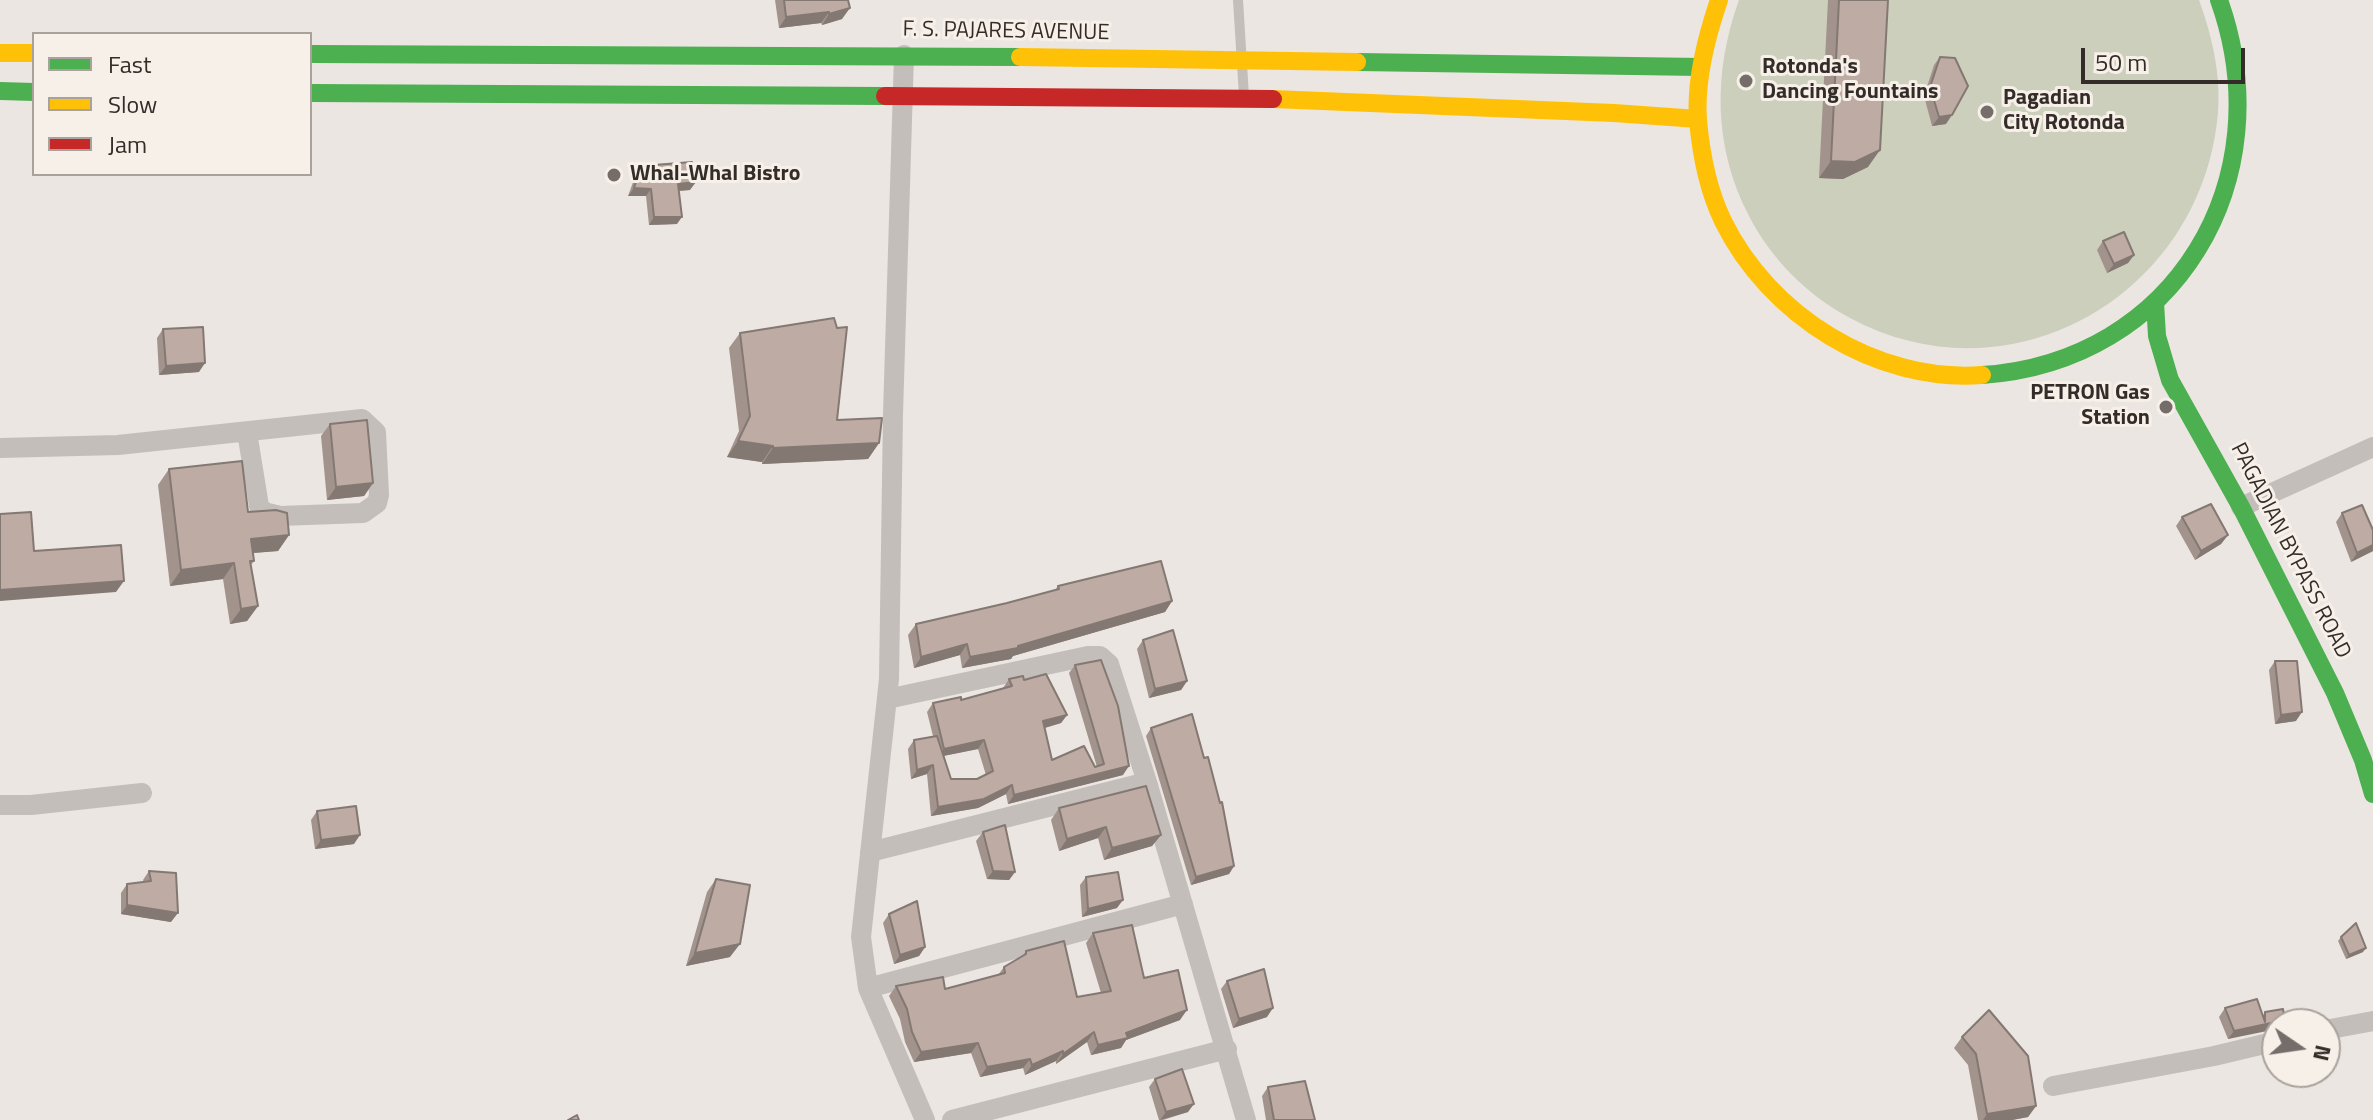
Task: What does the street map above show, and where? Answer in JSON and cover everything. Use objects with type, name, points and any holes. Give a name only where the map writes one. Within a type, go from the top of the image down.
[{"type":"main road","points":[[1719,0],[1701,67],[1698,119],[1705,168],[1721,215],[1752,268],[1776,296],[1813,328],[1855,353],[1902,369],[1950,377],[1999,375],[2047,365],[2092,347],[2125,327],[2155,302],[2179,276],[2206,235],[2229,180],[2237,145],[2240,109],[2238,73],[2232,38],[2219,0]]},
{"type":"main road","points":[[0,53],[32,53]]},
{"type":"main road","name":"F. S. PAJARES AVENUE","points":[[312,54],[665,74],[905,97],[1244,98],[1698,119]]},
{"type":"main road","name":"F. S. PAJARES AVENUE","points":[[312,93],[665,74],[904,55],[1701,67]]},
{"type":"main road","points":[[0,91],[32,92]]},
{"type":"main road","name":"PAGADIAN BYPASS ROAD","points":[[2155,302],[2157,336],[2170,380],[2241,507],[2335,693],[2363,760],[2373,794]]},
{"type":"main road","name":"PAGADIAN BYPASS ROAD","points":[[2092,347],[2134,355],[2170,380]]},
{"type":"street","points":[[904,55],[887,699],[861,937],[868,988],[925,1120]]},
{"type":"street","points":[[0,448],[118,445],[362,419],[376,432],[377,503],[363,513],[280,516],[264,512],[259,506],[247,432]]},
{"type":"street","points":[[2241,507],[2372,450]]},
{"type":"street","points":[[887,699],[1088,656],[1100,656],[1109,664],[1147,782],[1246,1120]]},
{"type":"street","points":[[870,852],[1147,782]]},
{"type":"street","points":[[0,805],[142,793]]},
{"type":"street","points":[[868,988],[1183,904]]},
{"type":"street","points":[[2341,1027],[2373,1021]]},
{"type":"street","points":[[2053,1086],[2261,1045]]},
{"type":"street","points":[[952,1120],[1227,1049]]},
{"type":"lane","points":[[1238,0],[1244,98]]},
{"type":"green space","points":[[1739,0],[2199,0],[2214,55],[2219,98],[2205,177],[2177,233],[2138,280],[2089,316],[2034,339],[1974,348],[1912,342],[1850,318],[1819,298],[1779,261],[1749,216],[1729,163],[1721,109],[1725,54]]},
{"type":"building","points":[[784,0],[848,0],[850,8],[829,14],[786,17]]},
{"type":"building","points":[[1839,0],[1888,0],[1880,150],[1855,162],[1831,161]]},
{"type":"building","points":[[1940,57],[1955,58],[1968,86],[1952,115],[1939,117],[1930,87]]},
{"type":"building","points":[[692,162],[696,182],[678,184],[682,217],[654,217],[651,189],[634,188],[641,166]]},
{"type":"building","points":[[2124,232],[2134,255],[2114,264],[2103,241]]},
{"type":"building","points":[[834,318],[837,328],[847,327],[837,420],[882,418],[879,443],[773,448],[738,441],[750,416],[740,333]]},
{"type":"building","points":[[203,327],[205,363],[166,366],[163,329]]},
{"type":"building","points":[[367,420],[373,483],[336,487],[330,424]]},
{"type":"building","points":[[242,461],[248,512],[276,510],[287,513],[289,535],[251,539],[254,561],[250,561],[258,606],[241,609],[234,563],[181,570],[169,469]]},
{"type":"building","points":[[2211,504],[2228,535],[2201,551],[2182,517]]},
{"type":"building","points":[[2362,505],[2373,530],[2373,545],[2357,553],[2342,513]]},
{"type":"building","points":[[31,512],[34,551],[121,545],[124,581],[0,590],[0,514]]},
{"type":"building","points":[[1161,561],[1172,601],[1018,648],[970,657],[967,644],[921,657],[916,624]]},
{"type":"building","points":[[1173,630],[1187,681],[1155,689],[1143,640]]},
{"type":"building","points":[[1101,660],[1118,706],[1129,766],[1014,795],[1012,785],[984,799],[938,807],[933,765],[917,770],[914,740],[937,736],[951,779],[977,779],[993,771],[984,740],[944,749],[933,703],[961,697],[961,700],[1012,686],[1009,679],[1023,676],[1024,680],[1046,674],[1067,715],[1043,721],[1052,760],[1084,746],[1095,767],[1104,764],[1075,665]]},
{"type":"building","points":[[2275,661],[2297,661],[2302,712],[2281,715]]},
{"type":"building","points":[[1192,714],[1204,758],[1208,757],[1222,802],[1234,866],[1196,877],[1151,728]]},
{"type":"building","points":[[1146,786],[1161,835],[1112,848],[1106,827],[1067,839],[1059,808]]},
{"type":"building","points":[[356,806],[360,835],[321,840],[317,811]]},
{"type":"building","points":[[1005,825],[1015,872],[993,871],[983,832]]},
{"type":"building","points":[[149,871],[176,873],[178,913],[127,905],[127,884],[151,881]]},
{"type":"building","points":[[1118,872],[1123,900],[1088,909],[1086,877]]},
{"type":"building","points":[[716,879],[750,885],[740,944],[695,953]]},
{"type":"building","points":[[917,901],[925,947],[900,955],[889,914]]},
{"type":"building","points":[[2356,923],[2366,948],[2349,955],[2341,937]]},
{"type":"building","points":[[1132,925],[1144,978],[1178,970],[1187,1010],[1126,1033],[1128,1038],[1098,1045],[1094,1032],[1063,1054],[1063,1051],[1032,1065],[1030,1059],[987,1067],[978,1043],[921,1052],[896,986],[943,977],[945,989],[1005,973],[1004,967],[1026,954],[1026,951],[1064,941],[1077,997],[1111,991],[1093,933]]},
{"type":"building","points":[[1264,969],[1273,1008],[1239,1019],[1227,981]]},
{"type":"building","points":[[2257,999],[2261,1025],[2234,1031],[2225,1008]]},
{"type":"building","points":[[1989,1010],[2028,1056],[2036,1106],[1987,1114],[1976,1054],[1962,1037]]},
{"type":"building","points":[[1182,1069],[1194,1104],[1166,1112],[1155,1079]]},
{"type":"building","points":[[1305,1081],[1315,1120],[1274,1120],[1268,1087]]},
{"type":"traffic: fast","points":[[1982,375],[2051,362],[2110,336],[2159,298],[2197,250],[2223,194],[2236,132],[2235,67],[2219,0]]},
{"type":"traffic: fast","points":[[312,54],[1020,57]]},
{"type":"traffic: fast","points":[[1357,62],[1701,67]]},
{"type":"traffic: fast","points":[[0,91],[32,92]]},
{"type":"traffic: fast","points":[[312,93],[885,96]]},
{"type":"traffic: fast","points":[[2155,302],[2157,336],[2170,380],[2241,507],[2335,693],[2363,760],[2373,794]]},
{"type":"traffic: slow","points":[[1719,0],[1702,59],[1698,120],[1703,159],[1713,197],[1743,255],[1768,286],[1797,313],[1830,336],[1866,355],[1903,368],[1942,375],[1982,375]]},
{"type":"traffic: slow","points":[[0,53],[32,53]]},
{"type":"traffic: slow","points":[[1020,57],[1357,62]]},
{"type":"traffic: slow","points":[[1273,99],[1698,119]]},
{"type":"traffic: jam","points":[[885,96],[1273,99]]},
{"type":"place","name":"Rotonda's Dancing Fountains","points":[[1746,81]]},
{"type":"place","name":"Pagadian City Rotonda","points":[[1987,112]]},
{"type":"place","name":"Whal-Whal Bistro","points":[[614,175]]},
{"type":"place","name":"PETRON Gas Station","points":[[2166,407]]}]
